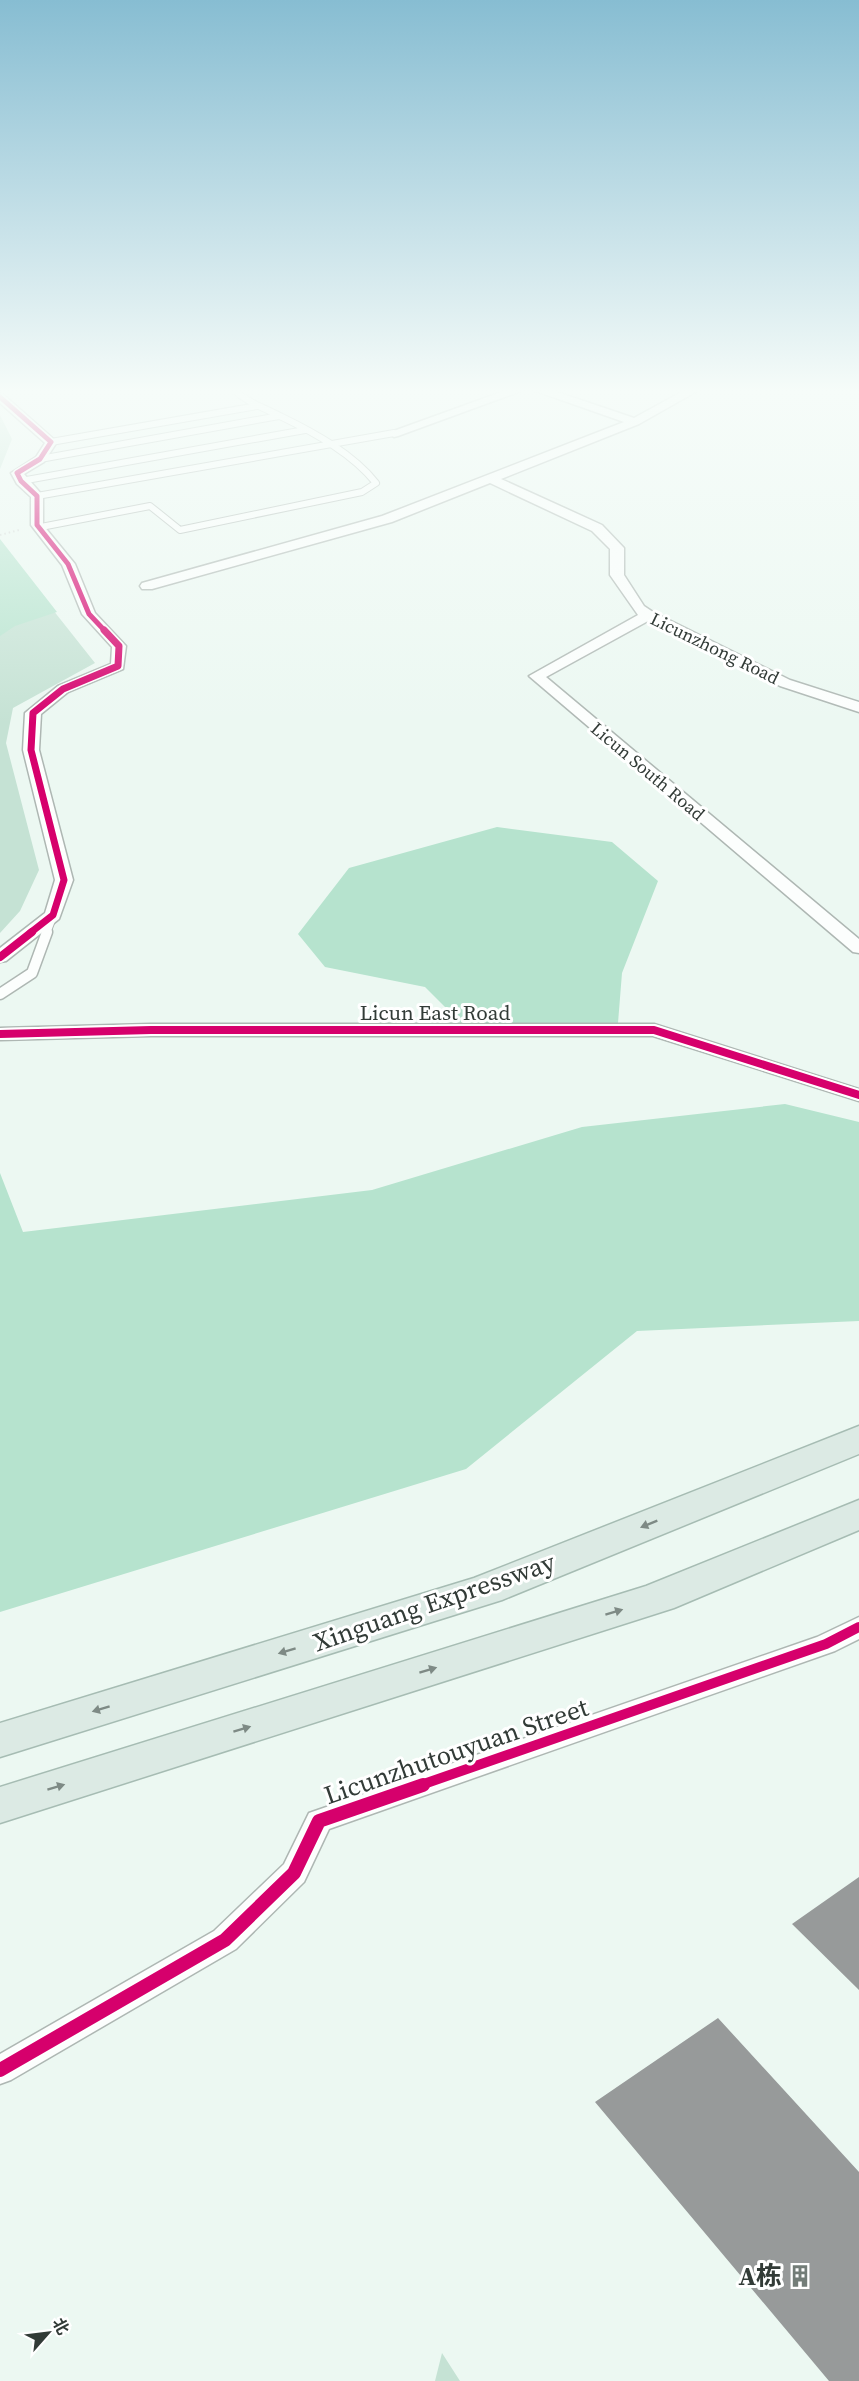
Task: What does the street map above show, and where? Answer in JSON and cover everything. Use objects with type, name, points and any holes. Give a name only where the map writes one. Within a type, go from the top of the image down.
[{"type":"highway","points":[[695,1506],[859,1421]]},
{"type":"highway","name":"Xinguang Expressway","points":[[0,1740],[488,1589],[859,1439]]},
{"type":"highway","points":[[0,1805],[660,1597],[859,1514]]},
{"type":"street","points":[[0,957],[53,915],[64,880],[31,750],[33,713],[63,689],[118,666],[119,646],[89,614],[68,564],[41,527],[37,525],[37,501]]},
{"type":"street","points":[[147,586],[387,519],[431,501]]},
{"type":"street","name":"Licunzhong Road","points":[[539,501],[597,528],[617,548],[617,575],[639,609],[648,615],[785,683],[859,707]]},
{"type":"street","name":"Licun South Road","points":[[648,615],[536,676],[859,948]]},
{"type":"street","name":"Licun East Road","points":[[0,1034],[151,1030],[654,1030],[859,1095]]},
{"type":"street","name":"Licunzhutouyuan Street","points":[[0,2070],[225,1940],[294,1873],[319,1821],[814,1648],[859,1627]]},
{"type":"lane","points":[[41,527],[150,506],[180,530],[318,501]]},
{"type":"lane","points":[[0,994],[32,973],[53,915]]},
{"type":"green space","points":[[0,539],[57,612],[15,626],[0,636]]},
{"type":"green space","points":[[0,543],[95,663],[13,708],[6,743],[39,870],[20,911],[0,933]]},
{"type":"green space","points":[[497,827],[612,842],[658,881],[622,973],[618,1023],[464,1026],[425,987],[325,967],[298,934],[349,868]]},
{"type":"green space","points":[[785,1104],[859,1122],[859,1321],[637,1331],[466,1469],[0,1612],[0,1173],[23,1232],[372,1190],[582,1127]]},
{"type":"green space","points":[[442,2353],[460,2381],[435,2381]]},
{"type":"building","points":[[859,1877],[859,1990],[792,1924]]},
{"type":"building","name":"A栋","points":[[718,2018],[859,2172],[859,2381],[829,2381],[595,2102]]},
{"type":"cycle path","points":[[0,957],[53,915],[64,880],[31,750],[33,713],[63,689],[118,666],[119,646],[89,614],[68,564],[37,525],[37,501]]},
{"type":"cycle path","points":[[0,1034],[151,1030],[654,1030],[859,1095]]},
{"type":"cycle path","points":[[0,2070],[225,1940],[294,1873],[319,1821],[826,1644],[859,1627]]},
{"type":"place","name":"A栋","points":[[800,2276]]}]
